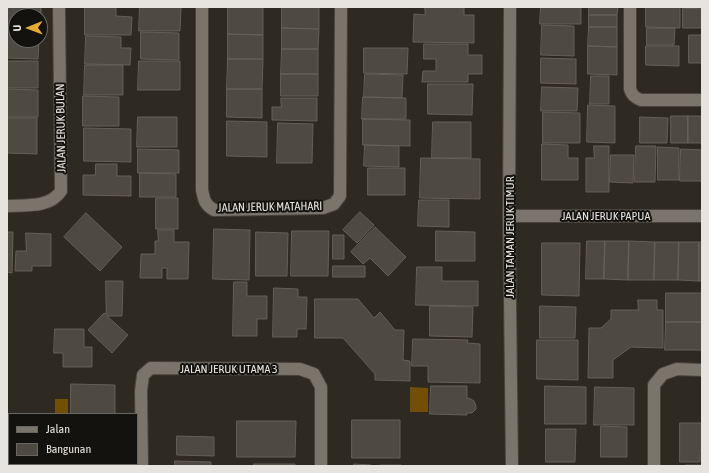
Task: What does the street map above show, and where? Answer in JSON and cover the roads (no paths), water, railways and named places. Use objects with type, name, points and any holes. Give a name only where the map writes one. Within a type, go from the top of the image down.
[{"type":"street","name":"JALAN JERUK BULAN","points":[[7,206],[43,204],[57,197],[61,190],[59,7]]},
{"type":"street","name":"JALAN JERUK MATAHARI","points":[[202,7],[202,190],[204,202],[214,210],[323,208],[334,204],[340,196],[341,7]]},
{"type":"street","name":"JALAN TAMAN JERUK TIMUR","points":[[510,7],[509,216],[512,466]]},
{"type":"street","points":[[630,7],[631,94],[635,98],[641,100],[702,100]]},
{"type":"street","name":"JALAN JERUK PAPUA","points":[[509,216],[702,216]]},
{"type":"street","name":"JALAN JERUK UTAMA 3","points":[[142,466],[141,391],[143,375],[151,368],[300,369],[314,374],[321,387],[322,466]]},
{"type":"street","points":[[654,466],[654,385],[663,374],[677,369],[702,370]]}]
